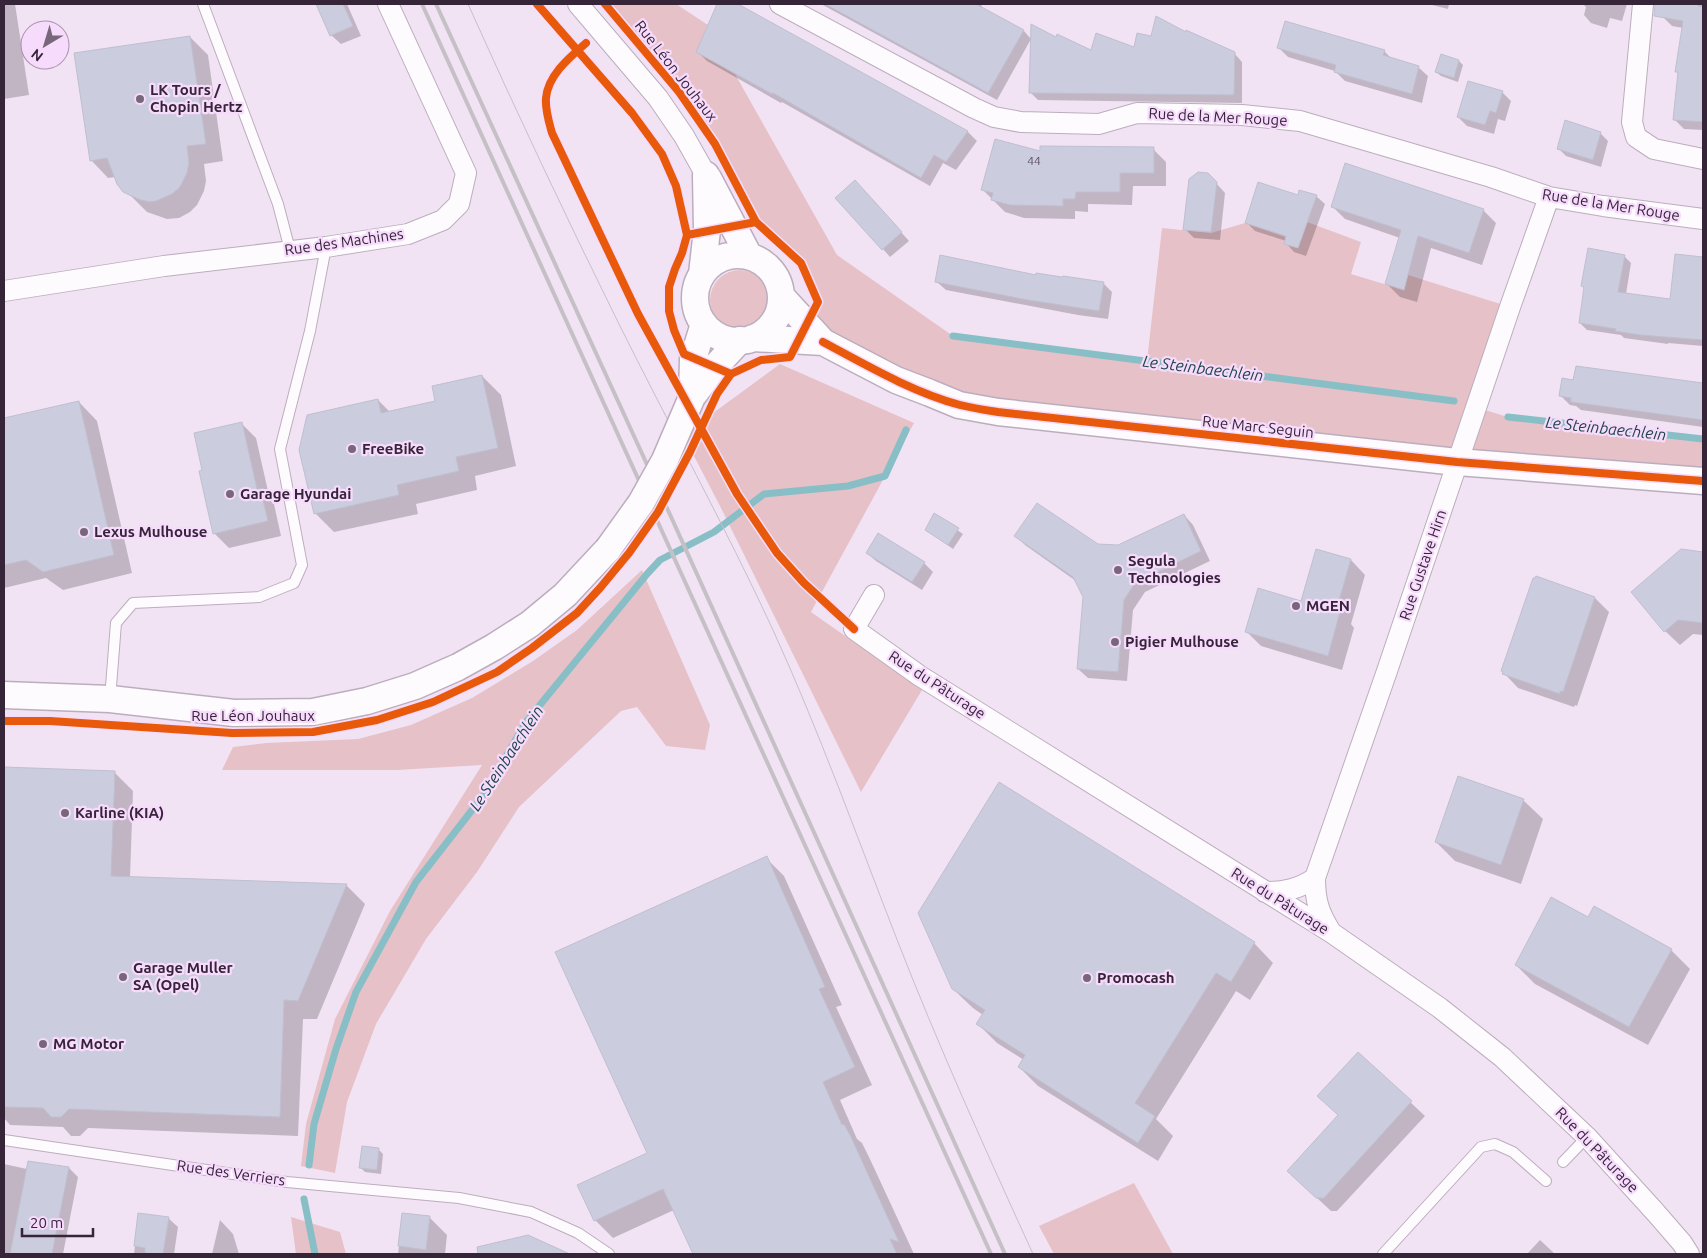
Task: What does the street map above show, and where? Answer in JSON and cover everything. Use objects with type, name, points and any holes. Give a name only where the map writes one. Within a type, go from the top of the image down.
[{"type":"street","name":"Rue des Machines","points":[[4,291],[164,266],[326,247],[408,234],[443,220],[460,204],[466,174],[388,4]]},
{"type":"street","name":"Rue Léon Jouhaux","points":[[578,4],[658,98],[684,136],[749,256]]},
{"type":"street","name":"Rue de la Mer Rouge","points":[[780,4],[994,117],[1021,122],[1099,124],[1137,114],[1242,115],[1300,121],[1549,196],[1603,206],[1703,219]]},
{"type":"street","points":[[1643,4],[1632,122],[1636,137],[1654,149],[1703,159]]},
{"type":"street","name":"Rue Léon Jouhaux","points":[[702,274],[707,230],[706,175]]},
{"type":"street","name":"Rue Gustave Hirn","points":[[1332,933],[1321,915],[1317,903],[1315,878],[1549,196]]},
{"type":"street","points":[[749,256],[762,262],[772,271],[778,282],[781,296],[779,309],[774,321],[765,331],[746,339],[726,339],[714,334],[704,324],[698,313],[695,299],[696,286],[702,274],[711,264],[723,257],[749,256]]},
{"type":"street","name":"Rue Marc Seguin","points":[[781,296],[823,342],[896,380],[930,394],[959,404],[998,412],[1457,462],[1703,481]]},
{"type":"street","name":"Rue Léon Jouhaux","points":[[4,695],[110,699],[234,713],[313,712],[367,701],[423,682],[458,667],[530,624],[565,595],[608,549],[641,503],[682,424],[692,396],[693,359],[704,324]]},
{"type":"street","name":"Rue Léon Jouhaux","points":[[692,396],[714,368],[746,339]]},
{"type":"street","name":"Rue Marc Seguin","points":[[746,339],[823,342]]},
{"type":"street","name":"Rue du Pâturage","points":[[874,595],[854,629],[920,676],[1332,933],[1440,1008],[1502,1057],[1588,1137],[1682,1243],[1688,1254]]},
{"type":"street","points":[[1265,892],[1281,892],[1297,888],[1315,878]]},
{"type":"lane","points":[[203,4],[278,204],[290,250]]},
{"type":"lane","points":[[110,699],[116,623],[134,603],[259,597],[294,583],[302,565],[280,449],[310,332],[326,247]]},
{"type":"lane","points":[[1563,1162],[1588,1137]]},
{"type":"lane","name":"Rue des Verriers","points":[[4,1140],[287,1182],[459,1198],[531,1212],[578,1233],[609,1254]]},
{"type":"lane","points":[[1382,1254],[1482,1147],[1495,1144],[1513,1152],[1546,1181]]},
{"type":"shaded area","points":[[605,4],[676,4],[708,25],[697,52],[735,74],[837,255],[953,336],[1147,361],[1162,228],[1211,233],[1245,223],[1300,242],[1307,222],[1361,242],[1351,274],[1404,290],[1408,275],[1510,307],[1475,407],[1508,417],[1703,439],[1703,481],[959,405],[806,324],[818,302],[801,263],[756,222],[715,144],[679,92]]},
{"type":"shaded area","points":[[740,270],[757,275],[765,283],[770,300],[765,317],[757,325],[740,330],[723,325],[715,317],[710,300],[715,283],[723,275]]},
{"type":"shaded area","points":[[780,364],[914,423],[811,612],[922,690],[861,792],[683,435]]},
{"type":"shaded area","points":[[642,570],[710,725],[705,750],[666,746],[637,707],[621,711],[519,807],[477,872],[426,939],[376,1024],[347,1102],[335,1173],[301,1166],[306,1124],[335,1019],[390,911],[482,765],[397,770],[222,770],[233,747],[266,743],[358,739],[411,725],[472,698],[533,661],[577,630]]},
{"type":"shaded area","points":[[1134,1183],[1173,1254],[1054,1254],[1039,1226]]},
{"type":"shaded area","points":[[291,1217],[340,1232],[346,1254],[296,1254]]},
{"type":"building","points":[[316,4],[343,4],[353,26],[330,36]]},
{"type":"building","points":[[717,4],[738,4],[968,131],[946,162],[934,155],[921,178],[773,93],[696,52]]},
{"type":"building","points":[[825,4],[976,4],[1024,30],[988,93]]},
{"type":"building","points":[[1655,4],[1698,4],[1698,6],[1703,7],[1703,122],[1673,120],[1678,72],[1675,72],[1683,21],[1654,16]]},
{"type":"building","points":[[1156,16],[1186,32],[1186,30],[1235,52],[1234,95],[1029,93],[1031,24],[1056,37],[1057,34],[1091,50],[1096,33],[1134,47],[1137,33],[1151,36]]},
{"type":"building","points":[[1285,21],[1385,50],[1383,55],[1419,66],[1412,94],[1334,72],[1336,65],[1277,48]]},
{"type":"building","name":"LK Tours / Chopin Hertz","points":[[190,36],[206,144],[187,146],[189,163],[187,173],[180,187],[172,194],[156,201],[149,202],[138,199],[123,192],[117,184],[107,158],[90,161],[74,53]]},
{"type":"building","points":[[1441,54],[1459,60],[1454,78],[1435,72]]},
{"type":"building","points":[[1468,81],[1503,91],[1496,113],[1490,111],[1485,125],[1457,117]]},
{"type":"building","points":[[1565,120],[1601,132],[1593,160],[1557,149]]},
{"type":"building","points":[[995,139],[1040,151],[1040,146],[1154,147],[1154,173],[1120,173],[1120,192],[1076,192],[1075,199],[1063,199],[1063,206],[1010,205],[991,200],[993,193],[981,190]]},
{"type":"building","points":[[1345,163],[1484,209],[1469,253],[1418,236],[1404,290],[1385,284],[1401,230],[1331,207]]},
{"type":"building","points":[[1198,172],[1208,173],[1217,182],[1211,232],[1183,230],[1189,179]]},
{"type":"building","points":[[855,180],[902,232],[882,250],[835,198]]},
{"type":"building","points":[[1258,182],[1298,195],[1299,190],[1317,195],[1298,248],[1284,244],[1286,236],[1245,223]]},
{"type":"building","points":[[1588,248],[1625,255],[1618,292],[1670,299],[1675,254],[1703,257],[1703,340],[1640,335],[1579,323],[1584,287],[1581,286]]},
{"type":"building","points":[[940,255],[1036,275],[1036,273],[1104,282],[1099,311],[1028,300],[935,282]]},
{"type":"building","points":[[1576,366],[1703,383],[1703,420],[1571,402],[1571,398],[1559,396],[1562,378],[1573,380]]},
{"type":"building","points":[[482,375],[498,448],[456,457],[459,471],[397,485],[399,495],[314,514],[299,450],[307,415],[378,399],[381,413],[435,401],[432,386]]},
{"type":"building","points":[[79,401],[114,555],[43,572],[26,560],[4,565],[4,418]]},
{"type":"building","points":[[242,422],[257,489],[260,488],[268,521],[213,534],[199,471],[202,470],[194,433]]},
{"type":"building","points":[[1037,503],[1098,544],[1118,545],[1184,514],[1201,551],[1135,583],[1124,600],[1118,672],[1077,669],[1083,597],[1073,577],[1014,536]]},
{"type":"building","points":[[934,513],[959,528],[948,545],[925,530]]},
{"type":"building","points":[[878,533],[925,562],[912,582],[866,553]]},
{"type":"building","name":"MGEN","points":[[1316,549],[1351,559],[1336,611],[1340,612],[1328,656],[1245,632],[1258,588],[1301,601]]},
{"type":"building","points":[[1681,549],[1703,552],[1703,623],[1678,620],[1664,632],[1631,592]]},
{"type":"building","points":[[1536,576],[1595,597],[1563,692],[1560,691],[1560,694],[1502,674],[1503,672],[1501,671],[1533,578]]},
{"type":"building","points":[[4,767],[115,771],[111,876],[347,884],[298,1001],[284,1000],[280,1117],[69,1109],[61,1117],[51,1117],[43,1108],[4,1107]]},
{"type":"building","points":[[1458,776],[1524,799],[1501,865],[1435,842]]},
{"type":"building","name":"Promocash","points":[[999,782],[1255,942],[1231,982],[1216,973],[1135,1103],[1155,1116],[1138,1143],[1018,1067],[1025,1055],[976,1024],[985,1010],[952,989],[918,913]]},
{"type":"building","points":[[767,856],[825,987],[819,989],[855,1067],[823,1082],[842,1125],[844,1124],[851,1137],[899,1242],[890,1239],[897,1254],[693,1254],[663,1189],[594,1221],[577,1185],[647,1153],[555,952]]},
{"type":"building","points":[[1551,897],[1588,917],[1594,906],[1672,949],[1629,1027],[1515,965]]},
{"type":"building","points":[[1358,1052],[1412,1101],[1324,1198],[1316,1198],[1287,1171],[1338,1115],[1317,1096]]},
{"type":"building","points":[[362,1146],[379,1148],[377,1170],[359,1168]]},
{"type":"building","points":[[28,1161],[69,1167],[52,1254],[10,1254]]},
{"type":"building","points":[[138,1213],[169,1217],[163,1254],[145,1253],[145,1248],[134,1246]]},
{"type":"building","points":[[402,1213],[430,1216],[426,1250],[398,1246]]},
{"type":"building","points":[[528,1235],[570,1254],[478,1254],[477,1247]]},
{"type":"waterway","name":"Le Steinbaechlein","points":[[953,336],[1454,401]]},
{"type":"waterway","name":"Le Steinbaechlein","points":[[1508,417],[1703,439]]},
{"type":"waterway","name":"Le Steinbaechlein","points":[[309,1165],[314,1124],[336,1049],[356,992],[416,882],[483,796],[526,722],[660,560],[714,532],[764,494],[848,486],[885,476],[906,430]]},
{"type":"waterway","name":"Le Steinbaechlein","points":[[304,1199],[315,1254]]},
{"type":"tram line","points":[[468,4],[560,203],[637,361],[736,552],[773,630],[822,744],[928,1017],[1033,1254]]},
{"type":"railway","points":[[422,4],[991,1254]]},
{"type":"railway","points":[[436,4],[580,316],[1005,1254]]},
{"type":"cycle path","points":[[537,4],[632,113],[662,154],[676,186],[687,235],[669,287],[669,311],[674,330],[684,354],[731,374]]},
{"type":"cycle path","points":[[4,721],[50,721],[232,733],[313,732],[377,720],[433,702],[497,672],[577,613],[600,588],[629,553],[658,512],[690,452],[717,394],[731,374],[761,360],[790,357],[818,302],[801,263],[756,222],[715,144],[679,92],[605,4]]},
{"type":"cycle path","points":[[586,43],[561,67],[551,82],[546,98],[546,107],[552,133],[638,314],[737,494],[777,553],[804,583],[854,629]]},
{"type":"cycle path","points":[[687,235],[756,222]]},
{"type":"cycle path","points":[[823,342],[924,393],[960,405],[998,412],[1457,462],[1703,481]]},
{"type":"place","name":"LK Tours / Chopin Hertz","points":[[140,99]]},
{"type":"place","name":"FreeBike","points":[[352,449]]},
{"type":"place","name":"Garage Hyundai","points":[[230,494]]},
{"type":"place","name":"Lexus Mulhouse","points":[[84,532]]},
{"type":"place","name":"Segula Technologies","points":[[1118,570]]},
{"type":"place","name":"MGEN","points":[[1296,606]]},
{"type":"place","name":"Pigier Mulhouse","points":[[1115,642]]},
{"type":"place","name":"Karline (KIA)","points":[[65,813]]},
{"type":"place","name":"Garage Muller SA (Opel)","points":[[123,977]]},
{"type":"place","name":"Promocash","points":[[1087,978]]},
{"type":"place","name":"MG Motor","points":[[43,1044]]}]
